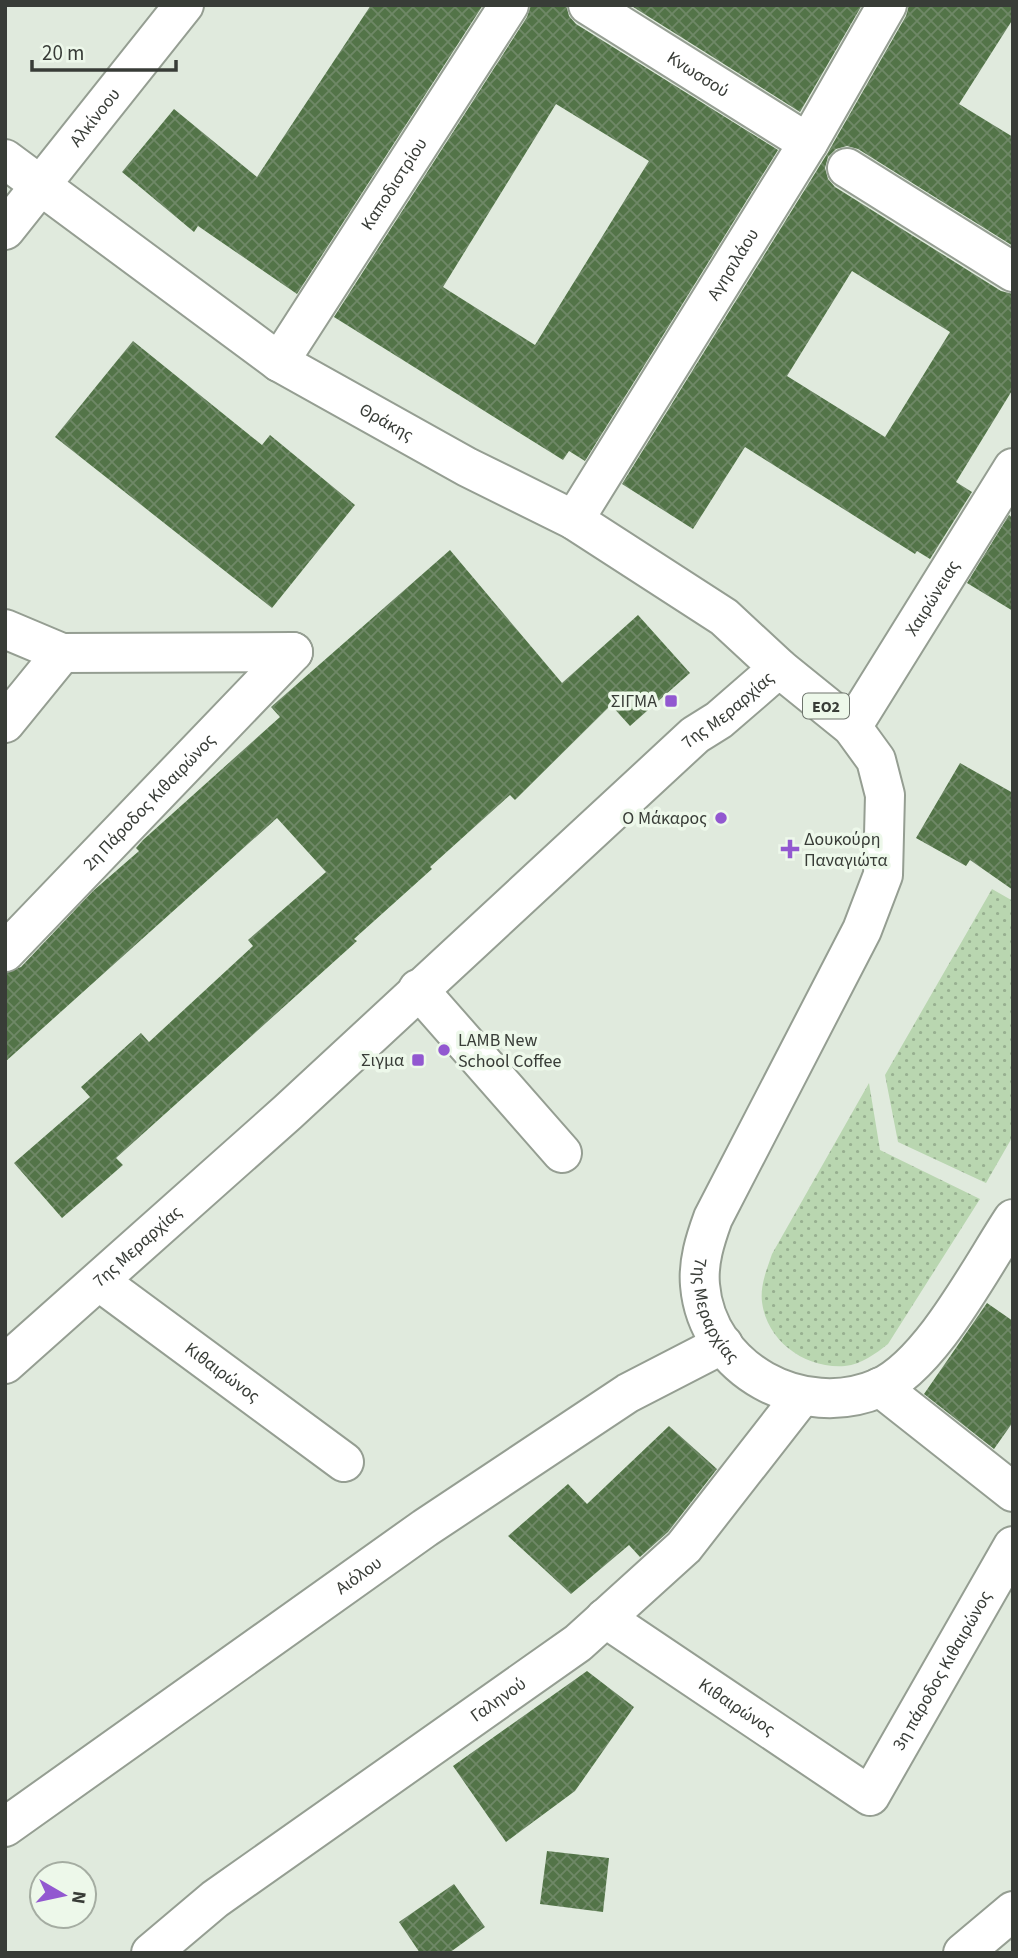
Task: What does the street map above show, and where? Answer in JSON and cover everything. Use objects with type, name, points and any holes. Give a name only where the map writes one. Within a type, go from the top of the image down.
[{"type":"street","name":"Αλκίνοου","points":[[5,230],[184,5]]},
{"type":"street","name":"Καποδιστρίου","points":[[279,362],[509,5]]},
{"type":"street","name":"Κνωσσού","points":[[588,5],[808,143]]},
{"type":"street","name":"Αγησιλάου","points":[[573,520],[808,143],[887,5]]},
{"type":"street","name":"Θράκης","points":[[5,159],[279,362],[467,467],[573,520],[724,617],[779,668]]},
{"type":"street","points":[[847,169],[1013,272]]},
{"type":"street","name":"Χαιρώνειας","points":[[852,727],[1013,468]]},
{"type":"street","points":[[5,629],[62,653],[5,723]]},
{"type":"street","name":"2η Πάροδος Κιθαιρώνος","points":[[5,952],[293,652],[62,653]]},
{"type":"street","name":"7ης Μεραρχίας","points":[[5,1364],[100,1282],[695,735],[719,720],[779,668],[852,727],[876,760],[885,795],[883,875],[868,918],[713,1218],[702,1247],[700,1286],[711,1325],[732,1357],[764,1383],[801,1397],[841,1398],[880,1387],[913,1363],[931,1343],[1013,1219]]},
{"type":"street","points":[[418,989],[562,1153]]},
{"type":"street","name":"Κιθαιρώνος","points":[[100,1282],[344,1462]]},
{"type":"street","name":"Αιόλου","points":[[5,1827],[425,1528],[628,1394],[723,1344]]},
{"type":"street","points":[[880,1387],[1013,1492]]},
{"type":"street","name":"Γαληνού","points":[[151,1953],[215,1899],[578,1643],[684,1547],[801,1397]]},
{"type":"street","name":"3η πάροδος Κιθαιρώνος","points":[[870,1796],[1013,1546]]},
{"type":"street","name":"Κιθαιρώνος","points":[[605,1618],[870,1796]]},
{"type":"street","points":[[963,1953],[1013,1911]]},
{"type":"green space","points":[[992,889],[1013,901],[1013,1136],[986,1183],[898,1142],[885,1075]]},
{"type":"green space","points":[[869,1083],[880,1150],[980,1199],[888,1344],[857,1363],[830,1366],[803,1358],[780,1341],[765,1316],[762,1289],[772,1254]]},
{"type":"building","points":[[371,5],[483,5],[297,294],[198,226],[194,232],[122,172],[174,109],[257,177]]},
{"type":"building","points":[[531,5],[566,5],[569,16],[576,24],[778,150],[585,461],[569,451],[563,460],[334,317],[527,17]],"holes":[[[556,104],[649,161],[535,345],[443,287]]]},
{"type":"building","points":[[630,5],[862,5],[800,112]]},
{"type":"building","points":[[909,5],[1013,5],[1013,19],[959,104],[1013,137],[1013,246],[858,149],[847,146],[836,149],[828,157],[825,168],[828,179],[835,187],[1001,291],[1013,294],[1013,389],[956,482],[972,492],[930,559],[917,551],[915,554],[745,447],[693,529],[622,484],[827,154],[906,16]],"holes":[[[852,271],[950,332],[885,437],[787,376]]]},
{"type":"building","points":[[133,341],[262,445],[270,435],[355,505],[272,608],[55,437]]},
{"type":"building","points":[[1009,515],[1013,518],[1013,611],[967,583]]},
{"type":"building","points":[[450,550],[562,683],[638,615],[690,673],[630,726],[611,705],[515,800],[510,795],[354,939],[357,941],[116,1158],[123,1165],[62,1218],[14,1163],[90,1097],[81,1087],[141,1033],[149,1042],[253,946],[248,940],[326,872],[277,818],[5,1062],[5,973],[21,967],[93,891],[139,851],[136,848],[143,840],[280,717],[271,707]]},
{"type":"building","points":[[960,763],[1013,793],[1013,890],[970,860],[966,866],[916,838]]},
{"type":"building","points":[[987,1303],[1013,1321],[1013,1422],[994,1449],[924,1394]]},
{"type":"building","points":[[669,1426],[717,1469],[668,1532],[640,1557],[629,1545],[571,1594],[508,1536],[568,1484],[587,1504]]},
{"type":"building","points":[[587,1671],[634,1707],[575,1791],[506,1842],[453,1766]]},
{"type":"building","points":[[547,1851],[609,1858],[603,1912],[540,1904]]},
{"type":"building","points":[[454,1884],[485,1927],[449,1953],[420,1953],[399,1922]]},
{"type":"place","name":"ΣΙΓΜΑ","points":[[671,701]]},
{"type":"place","name":"Ο Μάκαρος","points":[[721,818]]},
{"type":"place","name":"Δουκούρη Παναγιώτα","points":[[790,849]]},
{"type":"place","name":"LAMB New School Coffee","points":[[444,1050]]},
{"type":"place","name":"Σιγμα","points":[[418,1060]]}]
